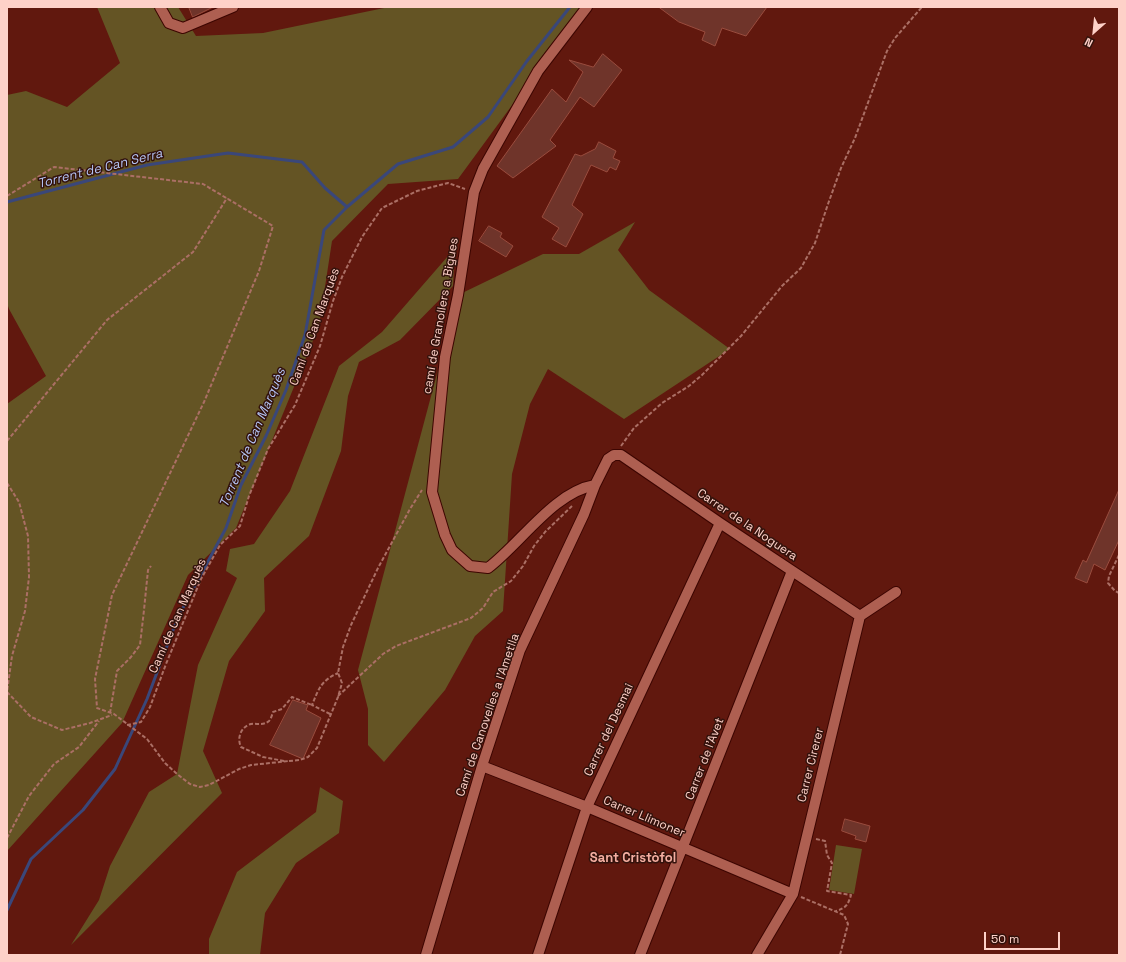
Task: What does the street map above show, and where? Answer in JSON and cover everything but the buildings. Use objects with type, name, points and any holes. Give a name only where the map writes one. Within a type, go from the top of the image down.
[{"type":"street","points":[[160,7],[169,23],[184,28],[233,7]]},
{"type":"street","name":"camí de Granollers a Bigues","points":[[587,7],[538,72],[483,169],[474,192],[458,295],[445,357],[432,492],[445,535],[452,550],[470,566],[488,568],[502,558],[548,511],[566,496],[584,487],[595,485]]},
{"type":"street","name":"Camí de Canovelles a l'Ametlla","points":[[426,955],[482,766],[520,650],[584,514],[595,485],[608,459],[618,455]]},
{"type":"street","name":"Carrer de la Noguera","points":[[618,455],[860,616]]},
{"type":"street","name":"Carrer del Desmai","points":[[538,955],[587,807],[720,523]]},
{"type":"street","name":"Carrer de l'Avet","points":[[640,955],[684,848],[792,571]]},
{"type":"street","points":[[860,616],[896,592]]},
{"type":"street","name":"Carrer Cirerer","points":[[757,955],[793,894],[860,616]]},
{"type":"street","name":"Carrer Llimoner","points":[[482,766],[587,807],[793,894]]},
{"type":"path","points":[[618,455],[634,428],[662,403],[689,386],[702,375],[740,336],[782,286],[801,268],[815,243],[830,196],[855,138],[887,51],[895,38],[922,7]]},
{"type":"path","points":[[7,196],[54,167],[203,184],[273,226],[258,271],[204,402],[112,595],[95,678],[97,708],[114,714],[146,740],[165,763],[190,784],[200,787],[209,785],[239,769],[251,765],[300,760],[308,757],[317,748],[338,697],[342,683],[338,673],[343,647],[351,625],[378,568],[410,509],[425,485]]},
{"type":"path","name":"Camí de Can Marquès","points":[[127,725],[141,722],[150,707],[201,579],[220,546],[240,526],[249,496],[268,449],[298,399],[320,346],[333,301],[342,277],[362,237],[382,208],[417,191],[448,184],[474,192]]},
{"type":"path","points":[[7,441],[107,320],[193,252],[227,198]]},
{"type":"path","points":[[7,483],[19,502],[28,536],[29,577],[25,611],[12,656],[7,692],[31,717],[62,730],[100,720],[114,714]]},
{"type":"path","points":[[338,697],[383,654],[396,646],[471,618],[484,608],[493,592],[511,581],[523,566],[534,546],[545,532],[575,503]]},
{"type":"path","points":[[1119,555],[1109,576],[1108,583],[1115,592],[1119,593]]},
{"type":"path","points":[[110,713],[116,671],[131,657],[140,645],[148,570],[151,566]]},
{"type":"path","points":[[312,704],[327,678],[338,673]]},
{"type":"path","points":[[289,761],[263,757],[241,747],[238,741],[240,734],[251,724],[260,725],[269,720],[273,712],[282,709],[292,697],[312,704],[330,714]]},
{"type":"path","points":[[7,838],[29,796],[54,764],[78,747],[100,720]]},
{"type":"path","points":[[807,837],[824,841],[827,855],[832,864],[827,891],[851,895],[849,903],[844,909],[836,911]]},
{"type":"path","points":[[793,894],[844,915],[848,924],[840,955]]},
{"type":"shaded area","points":[[97,7],[178,7],[196,36],[263,33],[389,7],[584,7],[458,179],[388,184],[332,241],[319,326],[236,528],[188,575],[122,723],[7,851],[7,404],[46,376],[7,303],[7,95],[26,91],[67,107],[120,63]]},
{"type":"shaded area","points":[[635,222],[618,250],[649,290],[730,349],[624,419],[548,369],[530,404],[512,474],[503,611],[475,636],[445,690],[384,762],[368,745],[368,709],[358,670],[458,295],[543,254],[579,254]]},
{"type":"shaded area","points":[[455,248],[453,286],[400,340],[359,362],[348,396],[341,451],[309,536],[264,578],[265,611],[229,661],[203,751],[222,793],[71,945],[99,900],[110,866],[149,792],[177,774],[198,665],[237,578],[226,571],[230,549],[254,544],[290,491],[339,366],[382,332]]},
{"type":"shaded area","points":[[320,787],[343,801],[339,833],[296,863],[265,913],[260,955],[209,955],[209,939],[237,872],[316,812]]},
{"type":"shaded area","points":[[836,845],[862,849],[854,894],[829,890]]},
{"type":"waterway","name":"Torrent de Can Marquès","points":[[7,910],[31,859],[83,810],[115,769],[147,699],[178,617],[226,528],[241,485],[266,436],[286,390],[305,335],[324,230],[347,207],[398,164],[453,147],[488,117],[527,61],[570,7]]},
{"type":"waterway","name":"Torrent de Can Serra","points":[[7,202],[147,165],[228,153],[302,162],[325,188],[347,207]]},
{"type":"district","name":"Sant Cristòfol","points":[[633,858]]}]
